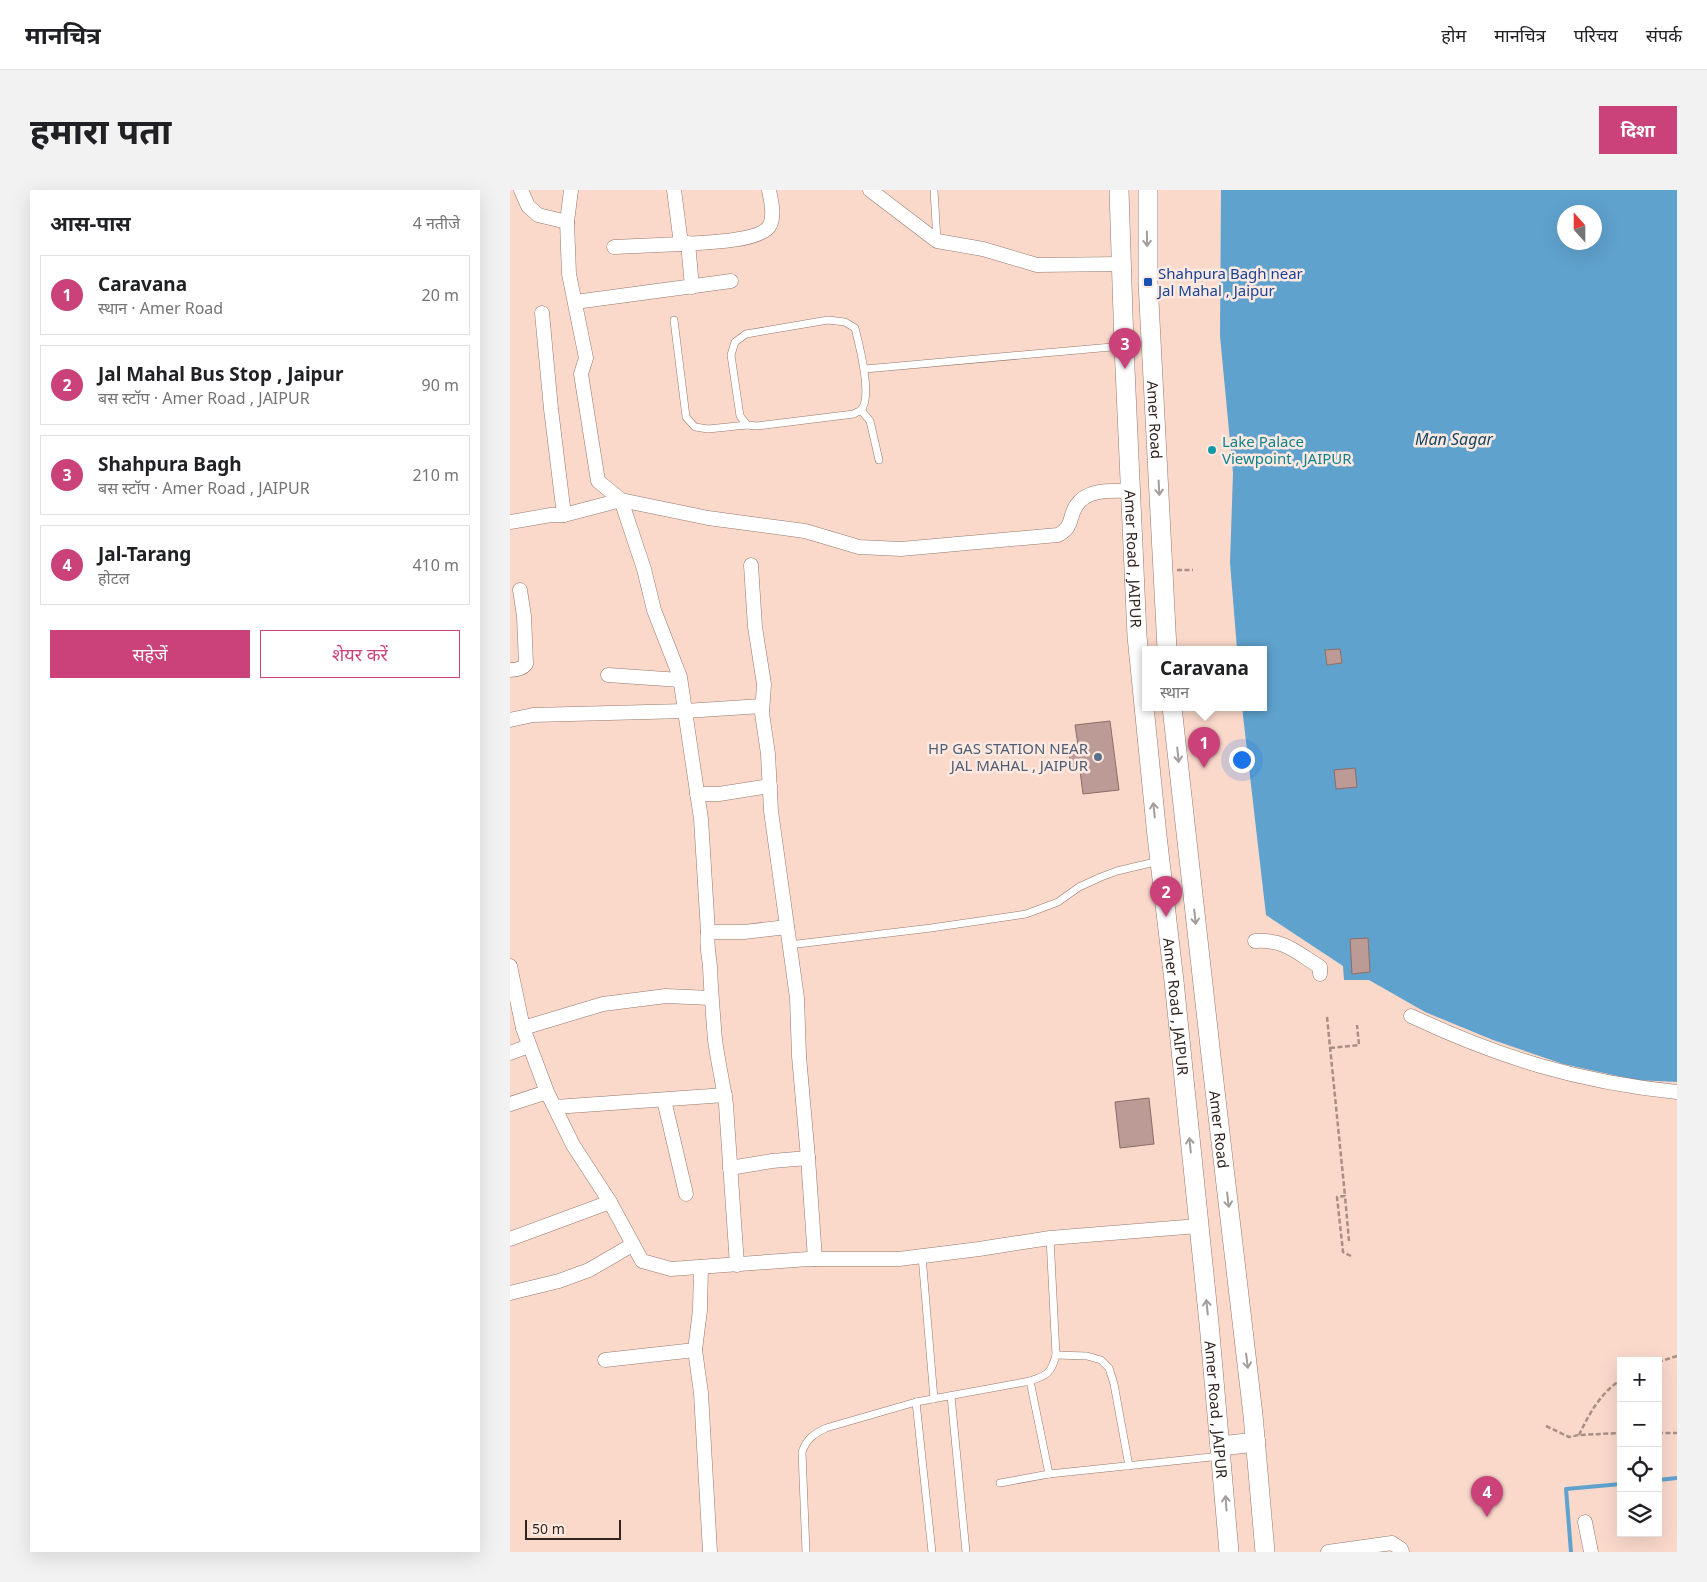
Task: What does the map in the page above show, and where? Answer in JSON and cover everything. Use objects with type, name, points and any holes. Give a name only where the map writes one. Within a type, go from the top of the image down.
[{"type":"main road","name":"Amer Road , JAIPUR","points":[[1120,190],[1124,346],[1137,636],[1142,686]]},
{"type":"main road","name":"Amer Road","points":[[1148,190],[1148,282],[1167,646]]},
{"type":"main road","name":"Amer Road , JAIPUR","points":[[1144,711],[1159,861],[1174,981],[1230,1552]]},
{"type":"main road","name":"Amer Road","points":[[1172,711],[1256,1442],[1265,1552]]},
{"type":"main road","points":[[1157,836],[1187,833]]},
{"type":"main road","points":[[1221,1451],[1256,1442]]},
{"type":"street","points":[[571,190],[567,222],[569,274],[586,358],[581,374],[598,481],[621,500],[644,569],[654,610],[680,680],[685,711],[704,847],[711,998],[715,1042],[725,1095],[737,1265]]},
{"type":"street","points":[[674,190],[692,286]]},
{"type":"street","points":[[614,247],[684,244],[738,239],[760,234],[768,229],[771,223],[769,190]]},
{"type":"street","points":[[870,190],[937,241],[983,249],[1037,265],[1121,264]]},
{"type":"street","points":[[518,193],[538,215],[567,222]]},
{"type":"street","points":[[575,302],[731,281]]},
{"type":"street","points":[[542,312],[551,409],[564,515]]},
{"type":"street","points":[[510,522],[551,515],[564,515],[621,500],[708,518],[805,532],[859,547],[901,548],[1058,535],[1066,531],[1076,506],[1084,497],[1094,493],[1131,491]]},
{"type":"street","points":[[751,565],[755,627],[764,684],[762,713],[768,754],[771,811],[797,998],[799,1056],[815,1259]]},
{"type":"street","points":[[510,670],[517,670],[526,664],[524,616],[520,590]]},
{"type":"street","points":[[608,674],[680,680]]},
{"type":"street","points":[[510,720],[533,715],[685,711],[762,706]]},
{"type":"street","points":[[697,794],[719,794],[770,786]]},
{"type":"street","points":[[708,932],[744,932],[787,927]]},
{"type":"street","points":[[1254,941],[1272,940],[1284,944],[1320,967],[1320,974]]},
{"type":"street","points":[[510,966],[513,1006],[547,1092],[573,1145],[610,1202],[642,1261],[671,1269],[815,1259],[900,1259],[1050,1238],[1198,1226]]},
{"type":"street","points":[[522,1028],[604,1004],[666,996],[711,998]]},
{"type":"street","points":[[1411,1016],[1465,1041],[1538,1066],[1605,1082],[1677,1092]]},
{"type":"street","points":[[510,1053],[529,1046]]},
{"type":"street","points":[[510,1104],[547,1092]]},
{"type":"street","points":[[555,1107],[725,1095]]},
{"type":"street","points":[[664,1100],[686,1194]]},
{"type":"street","points":[[730,1168],[772,1161],[808,1158]]},
{"type":"street","points":[[510,1239],[610,1202]]},
{"type":"street","points":[[510,1293],[559,1281],[590,1270],[632,1245]]},
{"type":"street","points":[[700,1267],[700,1310],[694,1350],[701,1393],[710,1552]]},
{"type":"street","points":[[605,1360],[694,1350]]},
{"type":"street","points":[[1585,1522],[1591,1552]]},
{"type":"street","points":[[1328,1552],[1392,1543],[1401,1549],[1402,1552]]},
{"type":"lane","points":[[934,190],[937,241]]},
{"type":"lane","points":[[674,320],[686,417],[695,426],[708,429],[747,425],[757,426],[815,419],[854,414],[861,410],[865,401],[865,369],[855,328],[845,322],[828,320],[746,334],[735,342],[731,355],[740,416],[747,425]]},
{"type":"lane","points":[[865,369],[1124,346]]},
{"type":"lane","points":[[861,410],[870,421],[879,460]]},
{"type":"lane","points":[[789,945],[1026,914],[1058,902],[1079,887],[1100,877],[1159,861]]},
{"type":"lane","points":[[806,1552],[802,1452],[806,1442],[813,1434],[826,1428],[916,1402],[1030,1381],[1049,1372],[1056,1355],[1050,1238]]},
{"type":"lane","points":[[922,1256],[934,1399]]},
{"type":"lane","points":[[1056,1355],[1087,1356],[1101,1360],[1109,1368],[1114,1384],[1129,1466]]},
{"type":"lane","points":[[1030,1381],[1049,1474]]},
{"type":"lane","points":[[951,1396],[966,1552]]},
{"type":"lane","points":[[916,1402],[932,1552]]},
{"type":"lane","points":[[1000,1483],[1049,1474],[1129,1466],[1221,1451]]},
{"type":"path","points":[[1327,1018],[1349,1241]]},
{"type":"path","points":[[1330,1048],[1359,1045],[1357,1025]]},
{"type":"path","points":[[1345,1196],[1337,1196],[1343,1252],[1350,1256]]},
{"type":"path","points":[[1662,1361],[1677,1356]]},
{"type":"path","points":[[1579,1435],[1596,1405],[1610,1388],[1617,1383]]},
{"type":"path","points":[[1546,1426],[1566,1436],[1617,1433]]},
{"type":"path","points":[[1662,1433],[1677,1433]]},
{"type":"water","name":"Man Sagar","points":[[1221,190],[1677,190],[1677,1082],[1636,1080],[1563,1064],[1493,1040],[1425,1012],[1369,980],[1344,980],[1343,966],[1266,915],[1242,711],[1267,711],[1267,646],[1237,646],[1230,563],[1233,473],[1220,336]],"holes":[[[1340,649],[1342,663],[1327,665],[1325,650]],[[1368,938],[1370,972],[1353,974]]]},
{"type":"building","points":[[1340,649],[1342,663],[1327,665],[1325,650]]},
{"type":"building","points":[[1110,721],[1119,790],[1083,794],[1080,771],[1071,772],[1069,753],[1079,752],[1075,725]]},
{"type":"building","points":[[1355,768],[1357,787],[1336,789],[1334,770]]},
{"type":"building","points":[[1368,938],[1370,972],[1352,974],[1350,939]]},
{"type":"building","points":[[1149,1098],[1154,1144],[1120,1148],[1115,1102]]},
{"type":"waterway","points":[[1662,1480],[1677,1478]]},
{"type":"waterway","points":[[1571,1552],[1566,1489],[1617,1484]]},
{"type":"place","name":"Shahpura Bagh near Jal Mahal , Jaipur","points":[[1148,282]]},
{"type":"place","name":"Shahpura Bagh","points":[[1125,369]]},
{"type":"place","name":"Lake Palace Viewpoint , JAIPUR","points":[[1212,450]]},
{"type":"place","name":"HP GAS STATION NEAR JAL MAHAL , JAIPUR","points":[[1098,757]]},
{"type":"place","name":"Caravana","points":[[1204,768]]},
{"type":"place","name":"Jal Mahal Bus Stop , Jaipur","points":[[1166,917]]},
{"type":"place","name":"Jal-Tarang","points":[[1487,1517]]}]
